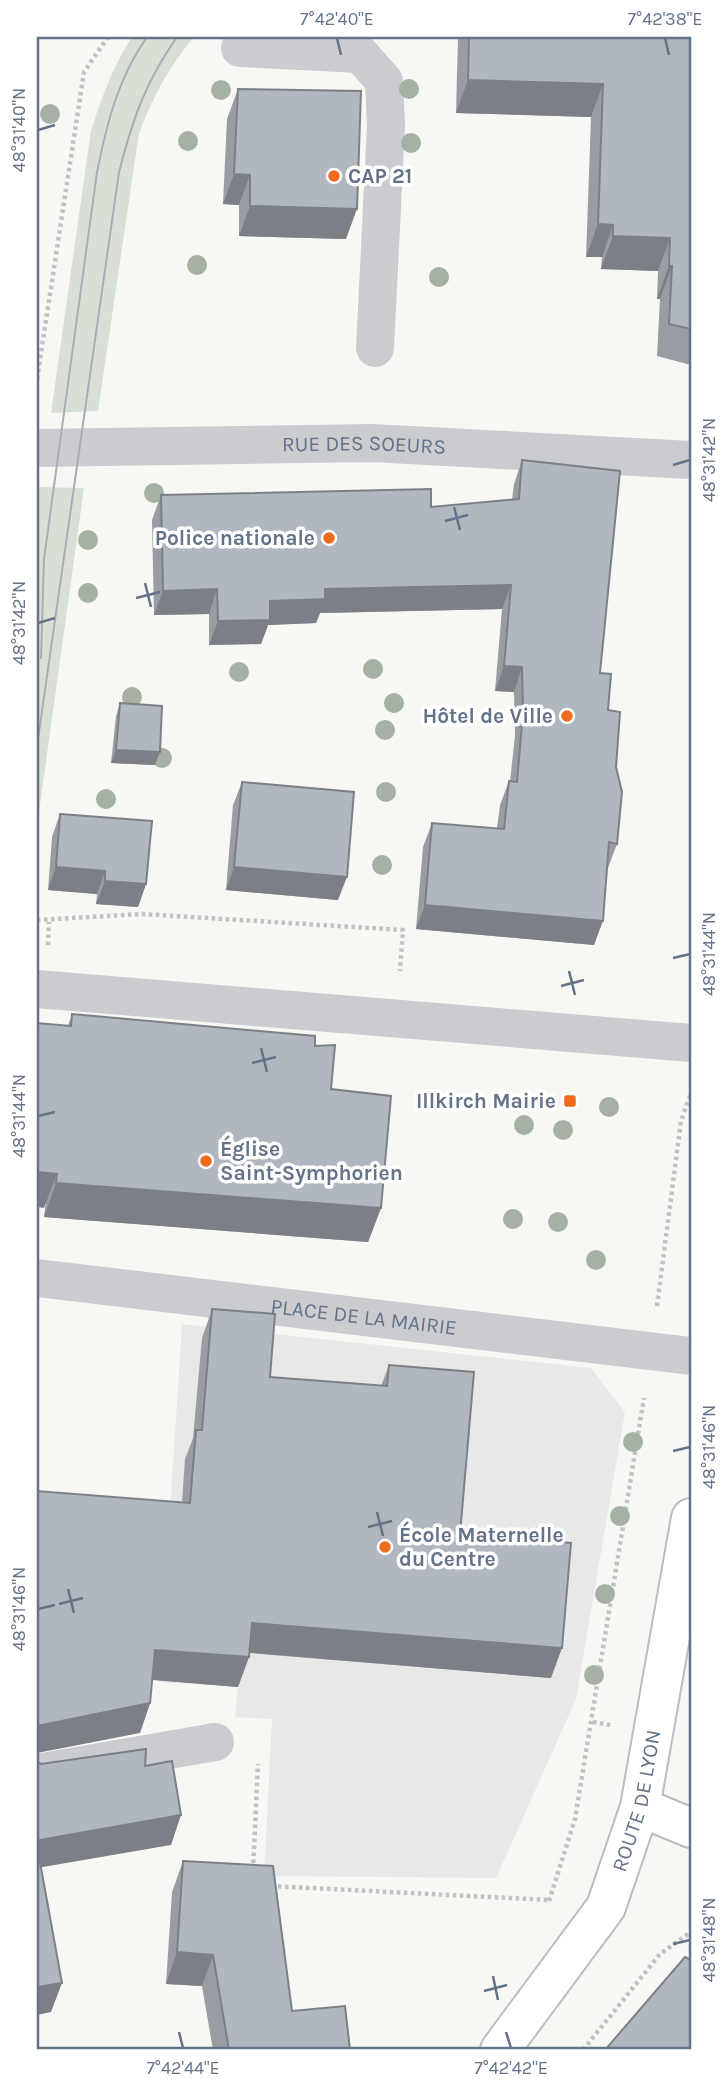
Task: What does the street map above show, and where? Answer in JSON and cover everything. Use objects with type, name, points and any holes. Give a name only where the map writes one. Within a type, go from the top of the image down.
[{"type":"main road","name":"ROUTE DE LYON","points":[[500,2050],[606,1908],[640,1807],[691,1518]]},
{"type":"main road","points":[[640,1807],[691,1829]]},
{"type":"street","points":[[240,48],[360,54],[384,81],[386,127],[375,348]]},
{"type":"street","name":"RUE DES SOEURS","points":[[37,448],[372,443],[691,460]]},
{"type":"street","points":[[40,989],[691,1043]]},
{"type":"street","name":"PLACE DE LA MAIRIE","points":[[37,1278],[691,1356]]},
{"type":"street","points":[[37,1773],[215,1742]]},
{"type":"path","points":[[37,379],[84,72],[108,37]]},
{"type":"path","points":[[37,920],[142,914],[403,930],[395,1017]]},
{"type":"path","points":[[546,1911],[575,1819],[589,1746],[651,1350],[681,1121],[691,1093]]},
{"type":"path","points":[[215,1742],[260,1736],[253,1871]]},
{"type":"path","points":[[265,1885],[550,1900]]},
{"type":"path","points":[[583,2050],[660,1954],[691,1932]]},
{"type":"shaded area","points":[[132,37],[194,37],[162,82],[139,133],[98,411],[51,413],[91,130],[114,70]]},
{"type":"shaded area","points":[[39,487],[84,488],[37,826],[37,507]]},
{"type":"shaded area","name":"École Maternelle du Centre","points":[[182,1324],[591,1368],[625,1412],[576,1699],[496,1878],[264,1876],[272,1719],[235,1717],[238,1687],[159,1682]]},
{"type":"building","points":[[469,37],[691,37],[691,329],[669,324],[672,266],[669,266],[670,238],[613,236],[613,225],[598,224],[603,84],[468,80]]},
{"type":"building","points":[[238,89],[361,91],[357,209],[250,206],[250,175],[234,174]]},
{"type":"building","points":[[522,460],[620,471],[600,673],[611,674],[608,710],[620,712],[616,767],[622,792],[617,844],[609,842],[603,921],[425,905],[432,823],[504,829],[509,781],[517,782],[523,712],[522,667],[504,666],[511,585],[325,589],[325,599],[270,601],[270,620],[218,621],[217,589],[163,591],[161,495],[431,489],[431,507],[519,499]]},
{"type":"building","points":[[120,703],[162,706],[160,752],[116,750]]},
{"type":"building","points":[[242,782],[354,792],[347,877],[234,867]]},
{"type":"building","points":[[60,814],[152,821],[146,884],[105,881],[105,871],[56,867]]},
{"type":"building","name":"Église Saint-Symphorien","points":[[72,1014],[315,1036],[315,1046],[335,1045],[331,1089],[391,1096],[381,1208],[56,1183],[57,1174],[37,1172],[37,1023],[71,1026]]},
{"type":"building","points":[[212,1309],[275,1314],[270,1377],[387,1386],[389,1365],[474,1372],[460,1534],[571,1543],[562,1648],[252,1623],[249,1657],[155,1650],[150,1703],[37,1726],[37,1491],[190,1503],[196,1430],[202,1430]]},
{"type":"building","points":[[146,1749],[145,1766],[172,1761],[181,1815],[40,1840],[37,1843],[37,1761],[41,1764]]},
{"type":"building","points":[[37,1846],[62,1983],[37,1987]]},
{"type":"building","points":[[183,1861],[273,1866],[292,2011],[345,2006],[350,2050],[229,2050],[213,1955],[177,1952]]},
{"type":"building","points":[[685,1957],[691,1960],[691,2050],[605,2050]]},
{"type":"tram line","points":[[41,658],[44,559],[97,172],[121,85],[147,37]]},
{"type":"tram line","points":[[37,746],[119,172],[141,102],[156,70],[177,37]]},
{"type":"place","name":"CAP 21","points":[[334,176]]},
{"type":"place","name":"Police nationale","points":[[329,538]]},
{"type":"place","name":"Hôtel de Ville","points":[[567,716]]},
{"type":"place","name":"Illkirch Mairie","points":[[570,1101]]},
{"type":"place","name":"Église Saint-Symphorien","points":[[206,1161]]},
{"type":"place","name":"École Maternelle du Centre","points":[[385,1547]]}]
